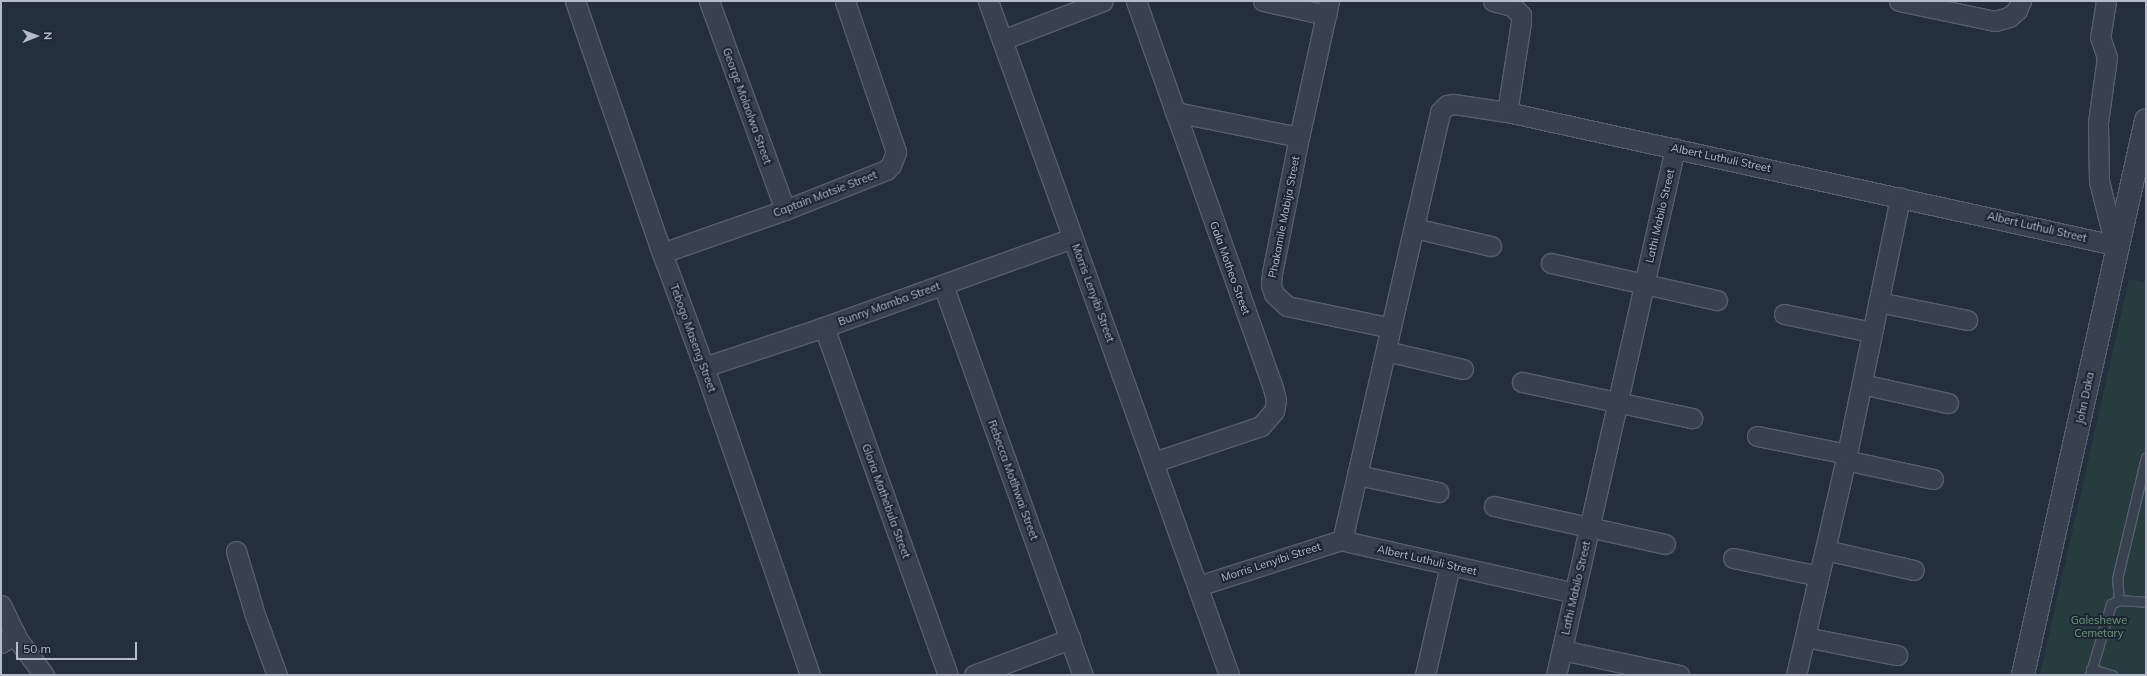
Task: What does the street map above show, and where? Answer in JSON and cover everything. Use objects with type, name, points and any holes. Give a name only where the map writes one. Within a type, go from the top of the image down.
[{"type":"street","name":"Tebogo Maseng Street","points":[[575,1],[662,253],[704,367],[810,675]]},
{"type":"street","name":"George Molaolwa Street","points":[[709,1],[784,210]]},
{"type":"street","name":"Captain Matsie Street","points":[[662,253],[784,210],[886,170],[895,159],[896,152],[845,1]]},
{"type":"street","name":"Morris Lenyibi Street","points":[[988,1],[1229,675]]},
{"type":"street","points":[[1002,40],[1103,1]]},
{"type":"street","name":"Gala Motheo Street","points":[[1136,1],[1276,400],[1274,411],[1261,426],[1154,462]]},
{"type":"street","name":"Phakamile Mabija Street","points":[[1263,1],[1328,8],[1299,137],[1272,274],[1271,285],[1274,294],[1287,306],[1391,328]]},
{"type":"street","points":[[1493,1],[1512,6],[1520,15],[1521,22],[1507,112]]},
{"type":"street","points":[[1899,1],[1996,21],[2009,17],[2017,10],[2021,1]]},
{"type":"street","points":[[2106,1],[2100,37],[2107,57],[2098,123],[2099,182],[2117,245]]},
{"type":"street","name":"Albert Luthuli Street","points":[[1575,593],[1349,542],[1344,539],[1344,532],[1440,112],[1447,105],[1454,104],[1507,112],[1900,196],[2117,245]]},
{"type":"street","points":[[1175,112],[1299,137]]},
{"type":"street","name":"John Daka","points":[[2023,675],[2117,245],[2146,120]]},
{"type":"street","name":"Lathi Mabilo Street","points":[[1556,675],[1675,148]]},
{"type":"street","points":[[1796,675],[1862,384],[1900,196]]},
{"type":"street","points":[[1414,228],[1491,246]]},
{"type":"street","name":"Bunny Mamba Street","points":[[704,367],[824,327],[1073,238]]},
{"type":"street","points":[[1551,263],[1717,300]]},
{"type":"street","name":"Rebecca Motlhwai Street","points":[[943,285],[1083,675]]},
{"type":"street","points":[[1878,302],[1967,320]]},
{"type":"street","points":[[1784,314],[1872,332]]},
{"type":"street","name":"Gloria Mathebula Street","points":[[824,327],[948,675]]},
{"type":"street","points":[[1386,351],[1463,369]]},
{"type":"street","points":[[1522,382],[1692,418]]},
{"type":"street","points":[[1862,384],[1948,403]]},
{"type":"street","points":[[1757,436],[1933,479]]},
{"type":"street","points":[[1357,475],[1438,492]]},
{"type":"street","name":"Lathi Mabilo Street","points":[[1494,506],[1590,526],[1665,544]]},
{"type":"street","name":"Morris Lenyibi Street","points":[[1198,586],[1344,539]]},
{"type":"street","points":[[236,550],[255,616],[277,675]]},
{"type":"street","points":[[1825,550],[1914,570]]},
{"type":"street","points":[[1733,558],[1819,576]]},
{"type":"street","points":[[1425,675],[1450,565]]},
{"type":"street","points":[[1,605],[8,638],[44,675]]},
{"type":"street","points":[[1805,637],[1897,655]]},
{"type":"street","points":[[974,675],[1070,639]]},
{"type":"street","name":"Lathi Mabilo Street","points":[[1562,650],[1675,674]]},
{"type":"lane","points":[[2119,600],[2117,579],[2146,457]]},
{"type":"lane","points":[[2112,675],[2091,672],[2107,612],[2111,604],[2119,600],[2146,602]]},
{"type":"green space","name":"Galeshewe Cemetary","points":[[2129,279],[2146,282],[2146,675],[2040,675]]}]
